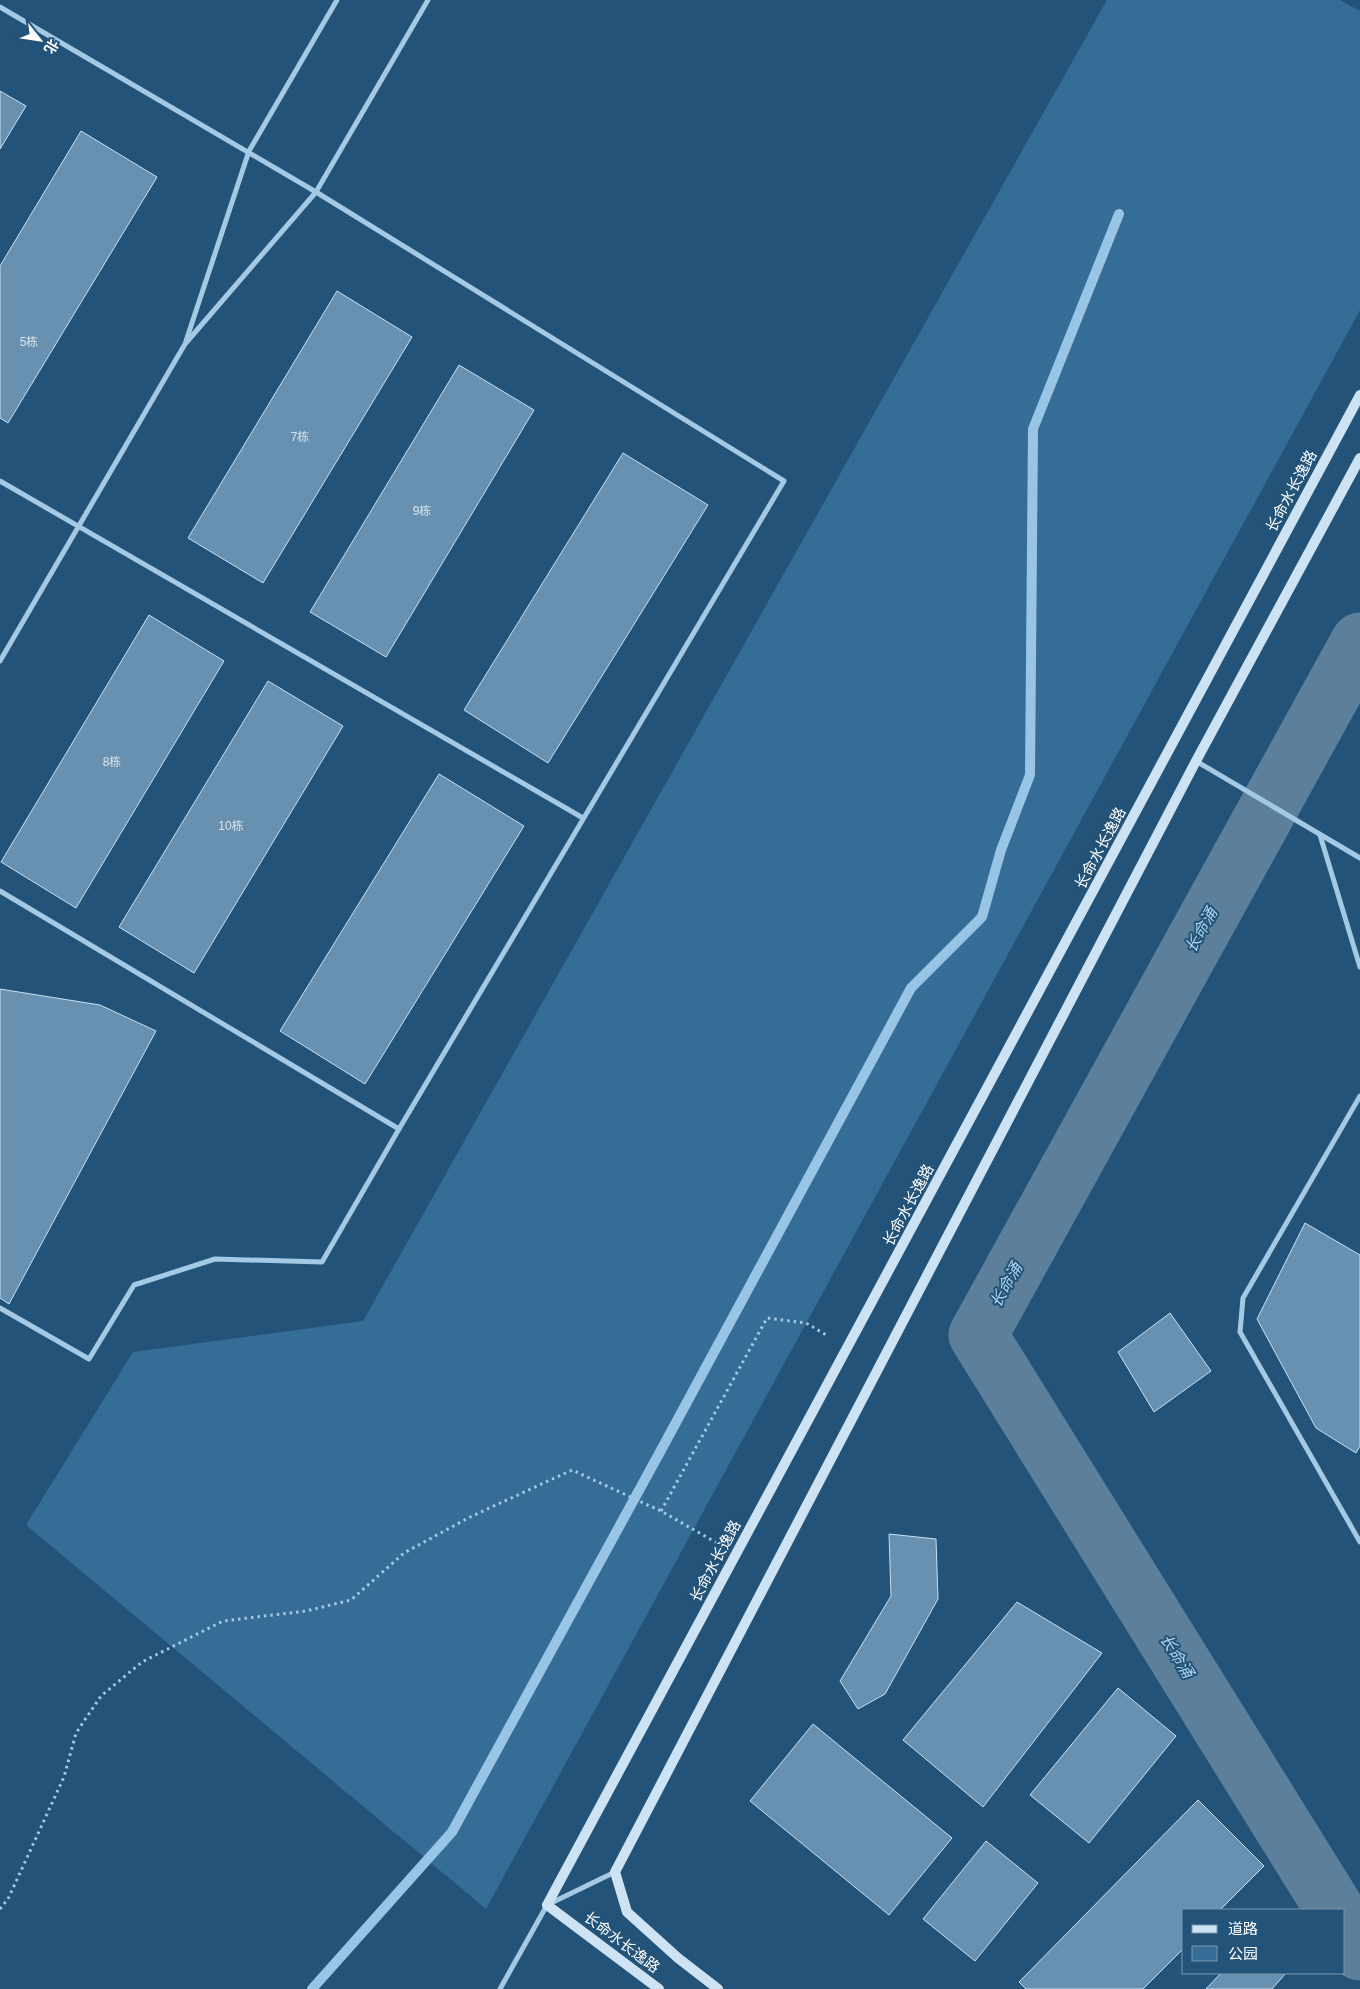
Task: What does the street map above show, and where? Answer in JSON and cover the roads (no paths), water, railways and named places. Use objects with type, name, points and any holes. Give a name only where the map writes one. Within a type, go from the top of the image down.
[{"type":"street","points":[[185,344],[249,152],[336,0]]},
{"type":"street","points":[[0,660],[185,344],[316,192],[428,0]]},
{"type":"street","points":[[0,7],[316,192],[784,481],[322,1262],[215,1260],[134,1285],[88,1359],[0,1308]]},
{"type":"street","name":"长命水长逸路","points":[[659,1989],[547,1905],[1360,395]]},
{"type":"street","points":[[500,1989],[547,1905],[615,1872],[1196,761],[1360,458]]},
{"type":"street","points":[[0,481],[583,818]]},
{"type":"street","points":[[1196,761],[1360,858]]},
{"type":"street","points":[[1320,834],[1360,967]]},
{"type":"street","points":[[0,891],[399,1129]]},
{"type":"street","points":[[1360,1096],[1243,1298],[1240,1332],[1360,1542]]},
{"type":"street","name":"长命水长逸路","points":[[615,1872],[628,1912],[678,1958],[718,1989]]},
{"type":"waterway","points":[[312,1989],[452,1832],[911,988],[982,917],[1001,850],[1030,775],[1033,429],[1119,214]]},
{"type":"waterway","name":"长命涌","points":[[1334,1909],[978,1335],[1360,642]]},
{"type":"waterway","name":"长命涌","points":[[1345,1927],[1360,1951]]}]
